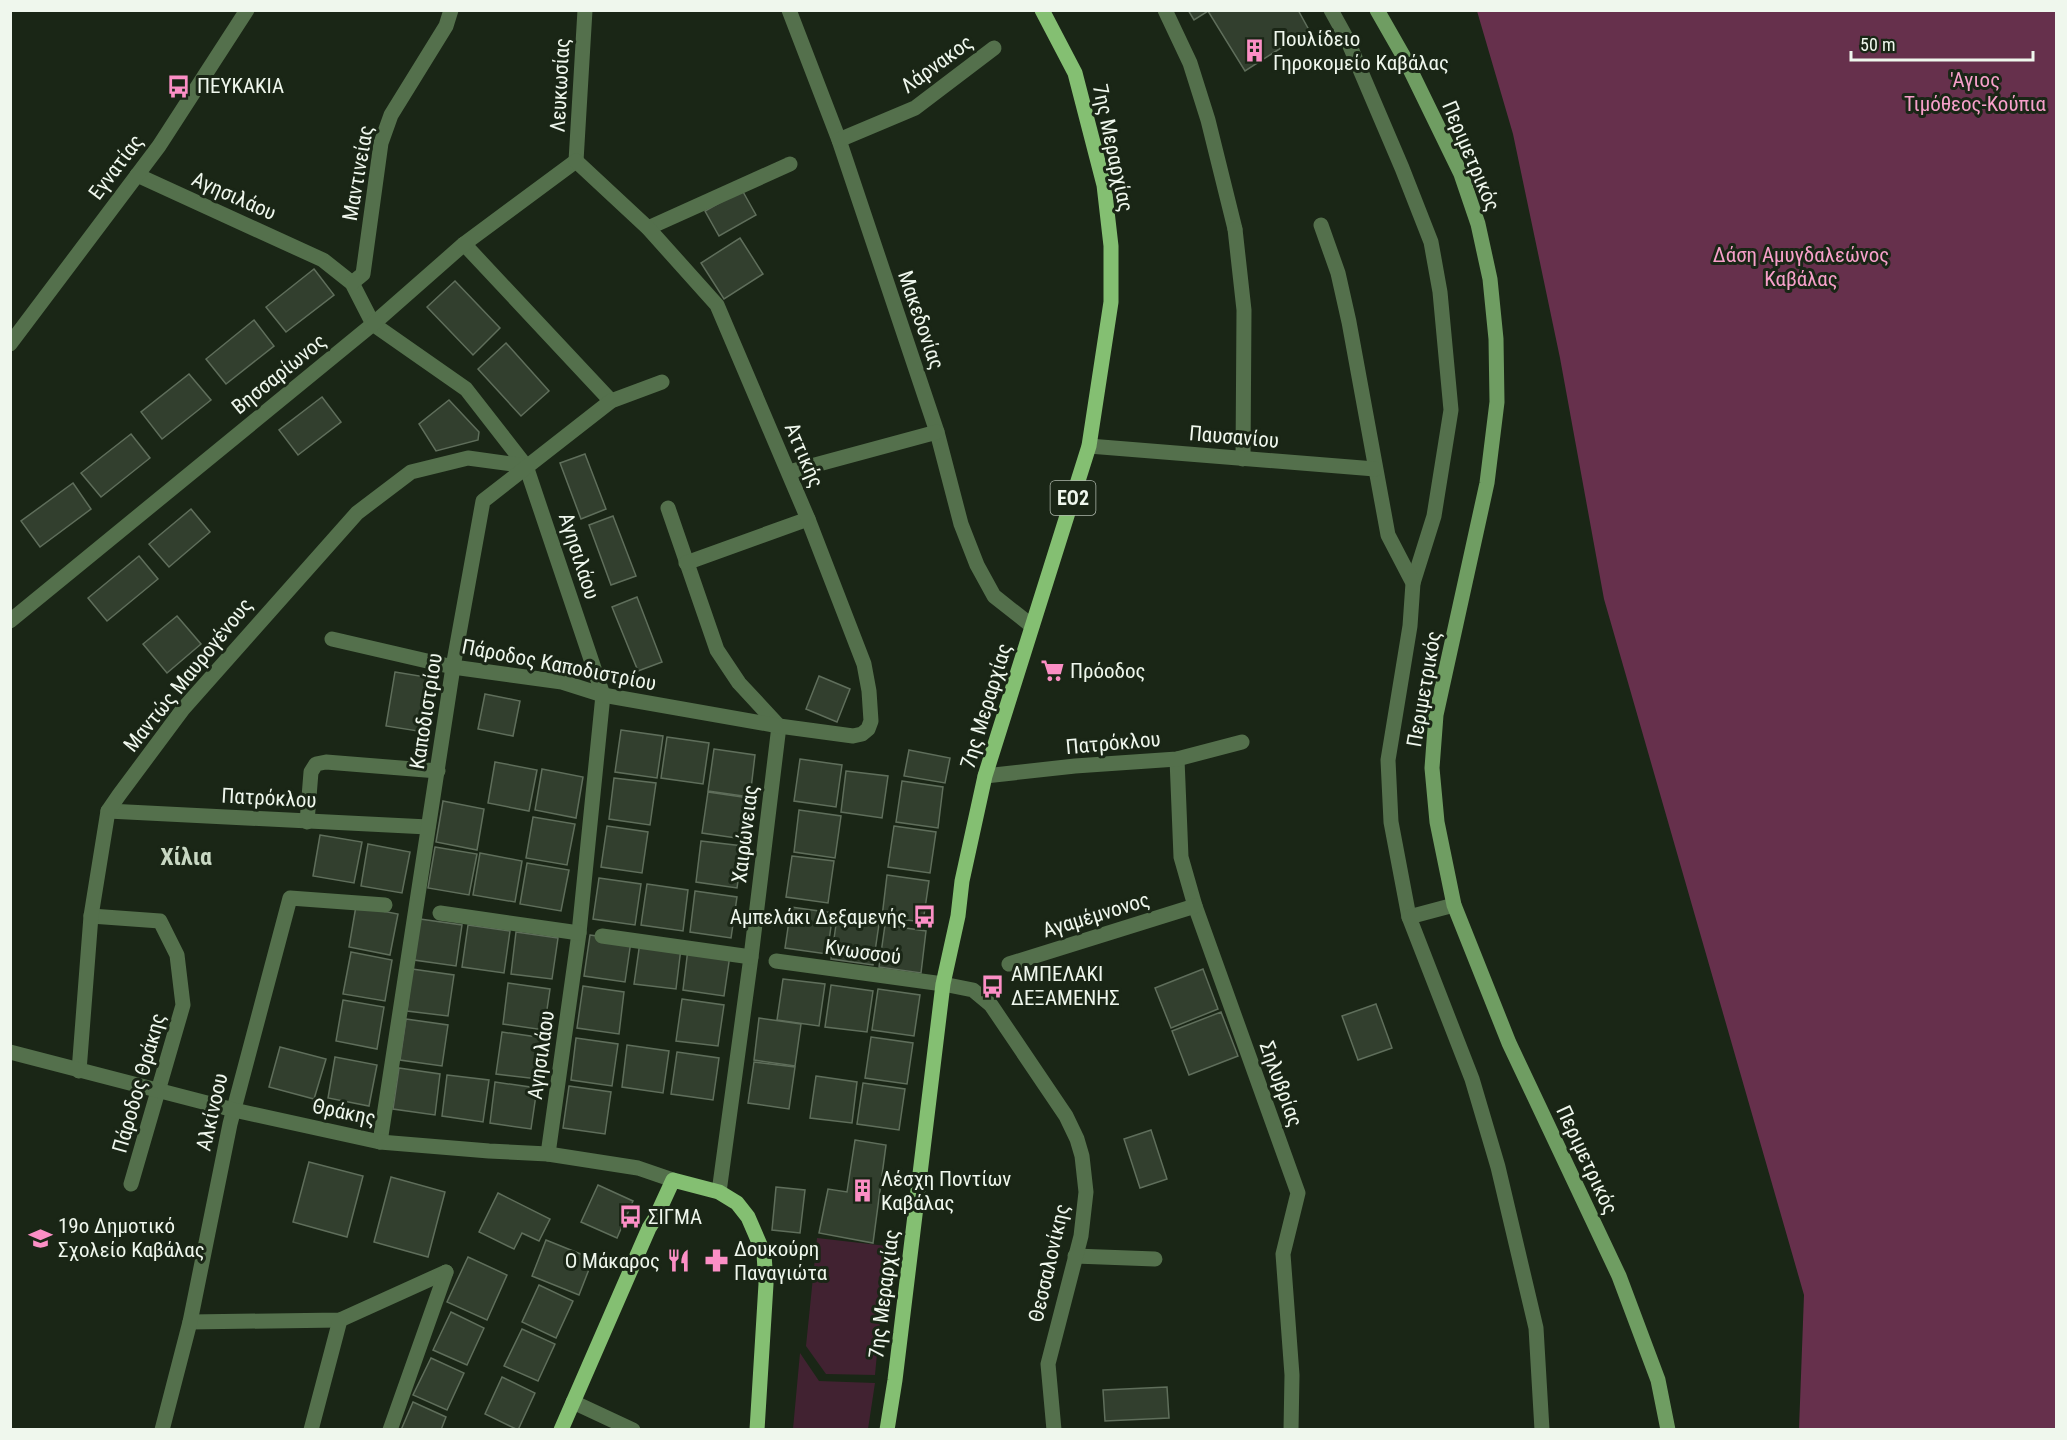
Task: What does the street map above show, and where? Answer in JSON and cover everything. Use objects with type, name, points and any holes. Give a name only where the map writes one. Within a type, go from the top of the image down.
[{"type":"main road","name":"7ης Μεραρχίας","points":[[887,1430],[944,984],[958,916],[962,881],[985,776],[1089,446],[1111,302],[1111,246],[1104,185],[1075,73],[1042,10]]},
{"type":"main road","name":"Περιμετρικός","points":[[1377,10],[1405,59],[1461,174],[1478,224],[1490,279],[1496,339],[1497,402],[1487,483],[1437,715],[1433,757],[1437,822],[1454,904],[1509,1043],[1619,1276],[1658,1380],[1668,1430]]},
{"type":"main road","points":[[561,1430],[649,1228],[673,1180],[719,1192],[737,1203],[748,1217],[764,1254],[766,1284],[757,1430]]},
{"type":"street","name":"Εγνατίας","points":[[13,337],[159,146],[247,10]]},
{"type":"street","name":"Μαντινείας","points":[[352,283],[363,274],[381,143],[391,115],[446,26],[451,10]]},
{"type":"street","name":"Λευκωσίας","points":[[576,161],[585,10]]},
{"type":"street","name":"Μακεδονίας","points":[[789,10],[839,141],[937,432],[961,524],[977,565],[994,596],[1032,626]]},
{"type":"street","points":[[1165,10],[1190,63],[1208,120],[1234,229],[1244,309],[1243,459]]},
{"type":"street","points":[[1331,10],[1347,39],[1431,242],[1440,292],[1451,410],[1434,516],[1413,584],[1410,626],[1388,760],[1391,822],[1409,917],[1472,1079],[1498,1167],[1536,1328],[1542,1430]]},
{"type":"street","name":"Λάρνακος","points":[[839,141],[915,108],[994,48]]},
{"type":"street","name":"Αττικής","points":[[576,161],[648,228],[717,305],[789,472],[864,664],[871,721],[868,729],[862,734],[853,736],[779,726]]},
{"type":"street","name":"Βησσαρίωνος","points":[[10,621],[374,324],[464,244],[576,161]]},
{"type":"street","points":[[648,228],[790,164]]},
{"type":"street","name":"Αγησιλάου","points":[[137,175],[323,260],[352,283],[374,324],[466,389],[526,466],[603,695],[579,933],[548,1154]]},
{"type":"street","points":[[1321,225],[1338,273],[1388,535],[1413,584]]},
{"type":"street","points":[[464,244],[610,400]]},
{"type":"street","name":"Καποδιστρίου","points":[[380,1142],[453,667],[483,501],[610,400],[662,382]]},
{"type":"street","points":[[789,472],[937,432]]},
{"type":"street","name":"Παυσανίου","points":[[1089,446],[1375,469]]},
{"type":"street","name":"Μαντώς Μαυρογένους","points":[[79,1071],[91,915],[108,811],[183,709],[357,513],[411,472],[468,458],[526,466]]},
{"type":"street","points":[[668,508],[717,650],[739,683],[779,726]]},
{"type":"street","points":[[686,563],[808,519]]},
{"type":"street","name":"Πάροδος Καποδιστρίου","points":[[332,639],[453,667],[562,682],[603,695],[779,726]]},
{"type":"street","name":"Χαιρώνειας","points":[[719,1192],[779,726]]},
{"type":"street","name":"Πατρόκλου","points":[[985,776],[1075,766],[1178,759],[1242,742]]},
{"type":"street","name":"Σηλυβρίας","points":[[1178,759],[1181,857],[1195,906],[1298,1193],[1283,1254],[1292,1375],[1291,1430]]},
{"type":"street","points":[[307,822],[311,772],[316,764],[326,762],[438,771]]},
{"type":"street","name":"Πατρόκλου","points":[[108,811],[428,827]]},
{"type":"street","name":"Αλκίνοου","points":[[162,1430],[190,1322],[234,1110],[290,898],[385,905]]},
{"type":"street","points":[[1409,917],[1454,904]]},
{"type":"street","name":"Αγαμέμνονος","points":[[1009,964],[1195,906]]},
{"type":"street","points":[[440,913],[579,933]]},
{"type":"street","name":"Πάροδος Θράκης","points":[[91,915],[160,921],[177,955],[183,1005],[131,1184]]},
{"type":"street","points":[[602,936],[751,957]]},
{"type":"street","name":"Κνωσσού","points":[[776,961],[944,984]]},
{"type":"street","name":"Θεσσαλονίκης","points":[[944,984],[973,990],[991,1005],[1066,1116],[1077,1139],[1085,1176],[1085,1211],[1048,1364],[1054,1430]]},
{"type":"street","name":"Θράκης","points":[[10,1052],[234,1110],[380,1142],[548,1154],[638,1168],[673,1180]]},
{"type":"street","points":[[1075,1256],[1155,1259]]},
{"type":"street","points":[[190,1322],[340,1320],[446,1272],[390,1430]]},
{"type":"street","points":[[311,1430],[340,1320]]},
{"type":"street","points":[[573,1402],[633,1430]]},
{"type":"shaded area","points":[[817,1238],[887,1246],[875,1375],[826,1374],[806,1346]]},
{"type":"shaded area","points":[[800,1353],[819,1381],[875,1383],[868,1429],[793,1429]]},
{"type":"green space","name":"Δάση Αμυγδαλεώνος Καβάλας","points":[[1477,11],[2056,11],[2056,1429],[1799,1429],[1804,1295],[1604,599],[1560,358],[1513,134]]},
{"type":"building","name":"Πουλίδειο Γηροκομείο Καβάλας","points":[[1188,10],[1298,10],[1309,30],[1245,71],[1208,11],[1194,20]]},
{"type":"building","points":[[742,190],[756,215],[719,236],[705,211]]},
{"type":"building","points":[[740,238],[763,274],[724,299],[701,263]]},
{"type":"building","points":[[314,269],[334,295],[286,332],[266,307]]},
{"type":"building","points":[[455,281],[500,328],[473,355],[427,307]]},
{"type":"building","points":[[254,320],[274,346],[226,384],[206,359]]},
{"type":"building","points":[[506,343],[549,391],[521,416],[478,369]]},
{"type":"building","points":[[189,374],[211,400],[162,439],[141,412]]},
{"type":"building","points":[[322,397],[341,422],[298,455],[279,430]]},
{"type":"building","points":[[449,400],[479,432],[478,440],[436,451],[419,424]]},
{"type":"building","points":[[131,434],[150,458],[101,497],[81,473]]},
{"type":"building","points":[[585,454],[606,509],[581,519],[560,463]]},
{"type":"building","points":[[73,483],[91,509],[40,547],[21,521]]},
{"type":"building","points":[[191,509],[210,532],[169,567],[149,544]]},
{"type":"building","points":[[613,516],[636,576],[611,585],[589,525]]},
{"type":"building","points":[[139,556],[158,579],[107,621],[88,598]]},
{"type":"building","points":[[637,597],[662,662],[638,671],[612,607]]},
{"type":"building","points":[[177,616],[201,644],[167,673],[143,644]]},
{"type":"building","points":[[395,672],[432,678],[424,732],[386,726]]},
{"type":"building","points":[[819,676],[850,689],[837,722],[806,709]]},
{"type":"building","points":[[485,694],[520,701],[513,736],[478,729]]},
{"type":"building","points":[[621,730],[663,736],[657,778],[615,772]]},
{"type":"building","points":[[667,737],[709,743],[703,784],[661,778]]},
{"type":"building","points":[[714,749],[755,755],[750,797],[708,791]]},
{"type":"building","points":[[909,750],[950,758],[945,783],[904,776]]},
{"type":"building","points":[[800,759],[842,765],[836,807],[794,801]]},
{"type":"building","points":[[495,762],[537,770],[529,811],[488,803]]},
{"type":"building","points":[[542,769],[583,777],[576,818],[535,810]]},
{"type":"building","points":[[846,771],[888,776],[882,818],[841,812]]},
{"type":"building","points":[[614,778],[656,783],[650,825],[609,819]]},
{"type":"building","points":[[902,781],[943,787],[938,828],[896,822]]},
{"type":"building","points":[[708,792],[749,798],[743,839],[702,833]]},
{"type":"building","points":[[443,801],[484,809],[477,850],[436,842]]},
{"type":"building","points":[[799,810],[841,816],[835,858],[794,852]]},
{"type":"building","points":[[533,817],[575,824],[567,865],[526,858]]},
{"type":"building","points":[[607,826],[648,832],[642,873],[601,867]]},
{"type":"building","points":[[894,826],[936,832],[930,873],[888,867]]},
{"type":"building","points":[[320,835],[362,842],[354,883],[313,876]]},
{"type":"building","points":[[701,841],[743,846],[737,888],[696,882]]},
{"type":"building","points":[[368,844],[410,852],[402,893],[361,886]]},
{"type":"building","points":[[435,847],[477,854],[469,895],[428,888]]},
{"type":"building","points":[[480,853],[522,861],[515,902],[473,895]]},
{"type":"building","points":[[792,856],[834,861],[828,903],[786,897]]},
{"type":"building","points":[[527,863],[569,870],[561,911],[520,904]]},
{"type":"building","points":[[887,875],[929,881],[923,922],[882,917]]},
{"type":"building","points":[[599,878],[641,884],[635,925],[593,919]]},
{"type":"building","points":[[647,884],[688,890],[683,931],[641,925]]},
{"type":"building","points":[[695,891],[737,897],[731,938],[690,932]]},
{"type":"building","points":[[356,906],[398,914],[390,955],[349,947]]},
{"type":"building","points":[[791,907],[833,913],[827,954],[785,948]]},
{"type":"building","points":[[837,918],[879,924],[873,965],[831,959]]},
{"type":"building","points":[[420,919],[462,925],[456,966],[414,960]]},
{"type":"building","points":[[468,925],[510,931],[504,973],[462,967]]},
{"type":"building","points":[[885,925],[926,931],[921,973],[879,967]]},
{"type":"building","points":[[516,932],[558,938],[552,979],[511,974]]},
{"type":"building","points":[[590,935],[631,941],[625,982],[584,976]]},
{"type":"building","points":[[640,942],[681,948],[676,989],[634,984]]},
{"type":"building","points":[[688,949],[730,955],[724,996],[683,990]]},
{"type":"building","points":[[351,952],[392,960],[385,1001],[343,994]]},
{"type":"building","points":[[412,969],[454,975],[448,1016],[407,1011]]},
{"type":"building","points":[[1203,969],[1218,1009],[1171,1028],[1155,988]]},
{"type":"building","points":[[783,979],[825,984],[819,1026],[777,1020]]},
{"type":"building","points":[[508,983],[550,989],[544,1030],[503,1024]]},
{"type":"building","points":[[831,985],[873,991],[867,1032],[825,1027]]},
{"type":"building","points":[[583,986],[624,992],[619,1034],[577,1028]]},
{"type":"building","points":[[878,989],[920,995],[914,1036],[872,1030]]},
{"type":"building","points":[[682,999],[724,1005],[718,1046],[676,1041]]},
{"type":"building","points":[[343,1000],[384,1007],[377,1049],[336,1041]]},
{"type":"building","points":[[1376,1004],[1392,1048],[1358,1060],[1342,1016]]},
{"type":"building","points":[[1221,1012],[1238,1056],[1189,1075],[1172,1031]]},
{"type":"building","points":[[759,1018],[801,1024],[795,1066],[754,1060]]},
{"type":"building","points":[[406,1019],[448,1025],[442,1066],[400,1060]]},
{"type":"building","points":[[502,1032],[544,1038],[538,1079],[496,1074]]},
{"type":"building","points":[[871,1037],[913,1043],[907,1084],[865,1078]]},
{"type":"building","points":[[576,1038],[618,1044],[612,1086],[571,1080]]},
{"type":"building","points":[[627,1045],[669,1051],[663,1093],[622,1087]]},
{"type":"building","points":[[280,1047],[326,1059],[314,1099],[269,1087]]},
{"type":"building","points":[[677,1052],[719,1058],[713,1100],[671,1094]]},
{"type":"building","points":[[335,1057],[377,1065],[369,1106],[328,1098]]},
{"type":"building","points":[[754,1062],[795,1067],[789,1109],[748,1103]]},
{"type":"building","points":[[399,1068],[440,1074],[435,1115],[393,1109]]},
{"type":"building","points":[[447,1075],[489,1080],[483,1122],[442,1116]]},
{"type":"building","points":[[816,1076],[857,1082],[852,1123],[810,1118]]},
{"type":"building","points":[[495,1082],[537,1088],[531,1129],[490,1123]]},
{"type":"building","points":[[863,1083],[905,1089],[899,1130],[857,1124]]},
{"type":"building","points":[[569,1086],[611,1092],[605,1134],[563,1128]]},
{"type":"building","points":[[1151,1130],[1167,1179],[1140,1188],[1124,1139]]},
{"type":"building","name":"Λέσχη Ποντίων Καβάλας","points":[[855,1140],[886,1145],[873,1243],[819,1233],[828,1189],[847,1192]]},
{"type":"building","points":[[309,1162],[363,1176],[347,1237],[293,1222]]},
{"type":"building","points":[[391,1177],[445,1192],[428,1257],[374,1242]]},
{"type":"building","points":[[598,1185],[633,1201],[617,1238],[581,1222]]},
{"type":"building","points":[[776,1187],[805,1190],[800,1233],[772,1230]]},
{"type":"building","points":[[498,1193],[550,1219],[539,1241],[522,1233],[514,1249],[479,1232]]},
{"type":"building","points":[[546,1240],[593,1259],[579,1295],[532,1276]]},
{"type":"building","points":[[468,1257],[507,1275],[487,1320],[447,1302]]},
{"type":"building","points":[[539,1285],[573,1301],[556,1338],[522,1322]]},
{"type":"building","points":[[451,1312],[484,1328],[467,1365],[433,1350]]},
{"type":"building","points":[[522,1329],[555,1344],[538,1381],[504,1366]]},
{"type":"building","points":[[431,1358],[464,1373],[447,1410],[413,1395]]},
{"type":"building","points":[[502,1377],[535,1393],[518,1430],[485,1414]]},
{"type":"building","points":[[1167,1387],[1169,1418],[1105,1421],[1103,1390]]},
{"type":"building","points":[[413,1402],[446,1417],[441,1430],[401,1430]]},
{"type":"place","name":"Πουλίδειο Γηροκομείο Καβάλας","points":[[1255,51]]},
{"type":"place","name":"ΠΕΥΚΑΚΙΑ","points":[[179,86]]},
{"type":"place","name":"Πρόοδος","points":[[1052,671]]},
{"type":"place","name":"Αμπελάκι Δεξαμενής","points":[[925,917]]},
{"type":"place","name":"ΑΜΠΕΛΑΚΙ ΔΕΞΑΜΕΝΗΣ","points":[[993,986]]},
{"type":"place","name":"Λέσχη Ποντίων Καβάλας","points":[[863,1191]]},
{"type":"place","name":"ΣΙΓΜΑ","points":[[630,1217]]},
{"type":"place","name":"19ο Δημοτικό Σχολείο Καβάλας","points":[[40,1238]]},
{"type":"place","name":"Ο Μάκαρος","points":[[678,1261]]},
{"type":"place","name":"Δουκούρη Παναγιώτα","points":[[716,1261]]},
{"type":"district","name":"Χίλια","points":[[186,857]]},
{"type":"park label","name":"'Αγιος Τιμόθεος-Κούπια","points":[[1975,92]]}]
